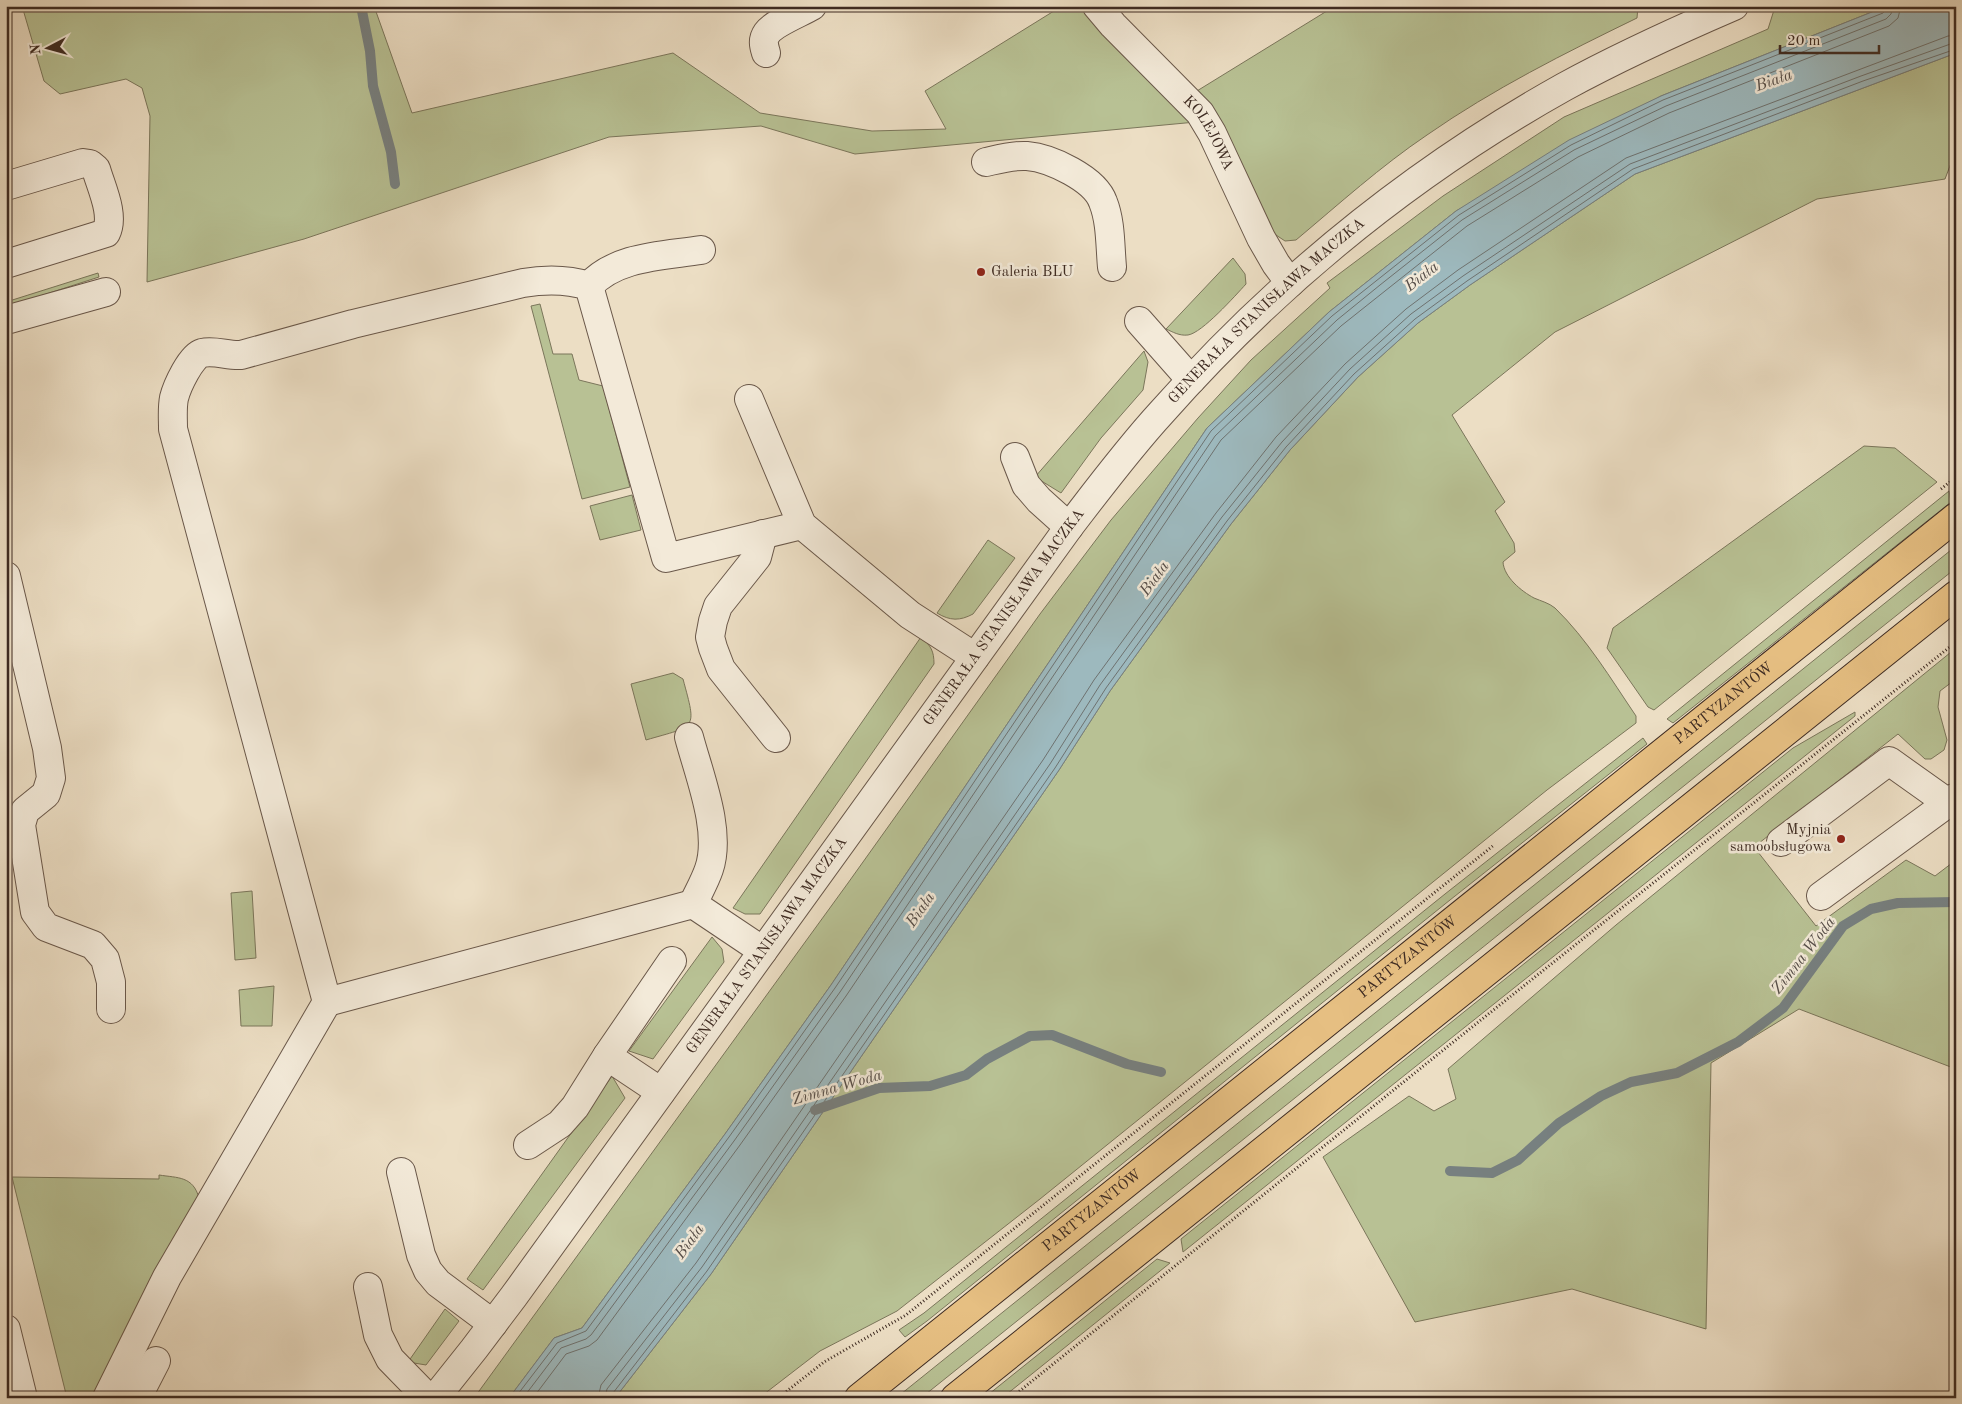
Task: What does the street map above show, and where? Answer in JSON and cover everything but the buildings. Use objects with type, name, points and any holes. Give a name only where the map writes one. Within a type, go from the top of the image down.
[{"type":"main road","name":"PARTYZANTÓW","points":[[859,1398],[1956,517]]},
{"type":"main road","points":[[955,1398],[1956,595]]},
{"type":"street","points":[[766,53],[764,43],[766,34],[775,26],[812,6]]},
{"type":"street","name":"KOLEJOWA","points":[[1097,6],[1113,25],[1200,113],[1212,132],[1261,238],[1276,264],[1290,282]]},
{"type":"street","name":"GENERAŁA STANISŁAWA MACZKA","points":[[435,1398],[493,1324],[1069,527],[1127,453],[1191,380],[1290,282],[1352,229],[1450,157],[1564,87],[1668,34],[1734,6]]},
{"type":"street","points":[[986,162],[1008,157],[1027,156],[1047,160],[1068,170],[1091,186],[1103,201],[1107,215],[1112,267]]},
{"type":"street","points":[[6,186],[83,163],[90,164],[96,169],[109,216],[109,227],[106,233],[6,264]]},
{"type":"street","points":[[590,286],[598,276],[623,263],[701,250]]},
{"type":"street","points":[[327,1002],[173,429],[172,410],[175,395],[190,362],[197,354],[204,352],[231,356],[241,355],[354,324],[546,279],[579,282],[590,286]]},
{"type":"street","points":[[590,286],[666,558],[802,525]]},
{"type":"street","points":[[6,320],[106,292]]},
{"type":"street","points":[[1140,321],[1191,380]]},
{"type":"street","points":[[749,399],[802,525],[910,615],[975,657]]},
{"type":"street","points":[[1016,457],[1026,485],[1039,500],[1069,527]]},
{"type":"street","points":[[763,534],[757,557],[718,606],[712,621],[710,637],[722,669],[776,738]]},
{"type":"street","points":[[6,576],[48,748],[51,778],[46,794],[25,811],[14,825],[35,912],[46,927],[93,945],[105,959],[111,982],[111,1009]]},
{"type":"street","points":[[689,737],[713,828],[713,845],[709,868],[693,904]]},
{"type":"street","points":[[1781,842],[1889,761],[1952,800],[1821,896]]},
{"type":"street","points":[[107,1398],[167,1277],[327,1002],[693,904],[763,951]]},
{"type":"street","points":[[528,1145],[560,1124],[574,1107],[672,961]]},
{"type":"street","points":[[607,1056],[661,1092]]},
{"type":"street","points":[[401,1172],[421,1255],[428,1271],[438,1283],[493,1324]]},
{"type":"street","points":[[368,1287],[378,1335],[390,1359],[428,1398]]},
{"type":"street","points":[[6,1329],[23,1398]]},
{"type":"street","points":[[137,1398],[156,1361]]},
{"type":"path","points":[[1940,489],[1956,476]]},
{"type":"path","points":[[1011,1398],[1956,642]]},
{"type":"path","points":[[778,1398],[824,1362],[906,1315],[1500,840]]},
{"type":"green space","points":[[22,6],[374,6],[412,113],[673,53],[760,113],[872,131],[946,129],[925,91],[1062,6],[1087,6],[1196,122],[855,154],[761,126],[609,137],[304,239],[147,282],[150,116],[142,88],[126,79],[60,94],[44,81]]},
{"type":"green space","points":[[1335,6],[1638,6],[1637,18],[1530,72],[1452,118],[1393,159],[1296,240],[1285,241],[1273,233],[1192,94]]},
{"type":"green space","points":[[1783,6],[1887,6],[1661,96],[1456,211],[1329,312],[1207,428],[831,985],[725,1134],[582,1328],[554,1338],[509,1398],[474,1398],[848,883],[1040,614],[1111,520],[1198,418],[1251,360],[1330,288],[1327,283],[1443,196],[1564,117],[1768,29],[1774,10]]},
{"type":"green space","points":[[1956,53],[1956,150],[1945,179],[1817,199],[1555,332],[1452,415],[1505,502],[1495,511],[1514,543],[1515,552],[1503,562],[1506,573],[1524,592],[1548,603],[1567,620],[1598,660],[1636,716],[1636,723],[1547,790],[1040,1199],[897,1311],[820,1351],[759,1398],[615,1398],[711,1274],[1059,770],[1110,691],[1231,524],[1290,450],[1358,377],[1418,323],[1470,285],[1635,174]]},
{"type":"green space","points":[[1233,258],[1245,274],[1246,284],[1234,297],[1210,321],[1194,333],[1182,335],[1166,329]]},
{"type":"green space","points":[[98,273],[99,277],[6,307],[6,302]]},
{"type":"green space","points":[[540,304],[553,354],[572,354],[579,380],[603,386],[630,487],[582,499],[531,306]]},
{"type":"green space","points":[[1144,351],[1148,362],[1143,390],[1101,438],[1061,493],[1035,477]]},
{"type":"green space","points":[[1864,446],[1895,448],[1937,482],[1654,710],[1648,707],[1607,648],[1613,628]]},
{"type":"green space","points":[[1949,491],[1951,502],[1673,723],[1667,719]]},
{"type":"green space","points":[[632,495],[641,530],[600,540],[590,506]]},
{"type":"green space","points":[[988,540],[1015,558],[973,614],[955,619],[946,618],[937,613]]},
{"type":"green space","points":[[1956,546],[1956,568],[921,1398],[896,1398]]},
{"type":"green space","points":[[921,637],[931,649],[934,664],[760,914],[745,914],[733,908]]},
{"type":"green space","points":[[1956,648],[1956,679],[1940,691],[1938,707],[1947,740],[1944,750],[1931,759],[1925,759],[1898,734],[1754,847],[1816,926],[1906,860],[1935,876],[1956,860],[1956,1069],[1799,1009],[1711,1063],[1706,1329],[1572,1289],[1415,1322],[1323,1157],[1409,1096],[1434,1111],[1456,1099],[1448,1069],[1616,925]]},
{"type":"green space","points":[[673,673],[683,679],[690,708],[691,717],[689,723],[684,728],[646,740],[631,684]]},
{"type":"green space","points":[[1855,712],[1855,716],[1183,1252],[1181,1239],[1793,748]]},
{"type":"green space","points":[[1643,738],[1647,744],[927,1321],[905,1337],[899,1330],[924,1313],[1445,894]]},
{"type":"green space","points":[[252,891],[256,958],[235,960],[231,893]]},
{"type":"green space","points":[[712,937],[722,949],[724,962],[653,1059],[629,1051]]},
{"type":"green space","points":[[274,986],[272,1026],[241,1026],[239,990]]},
{"type":"green space","points":[[612,1076],[625,1098],[483,1290],[467,1279]]},
{"type":"green space","points":[[159,1175],[184,1179],[193,1186],[199,1198],[93,1398],[67,1398],[12,1177],[159,1179]]},
{"type":"green space","points":[[1157,1259],[1170,1263],[1002,1398],[984,1398]]},
{"type":"green space","points":[[445,1309],[459,1321],[426,1365],[408,1362]]},
{"type":"water","name":"Biała","points":[[1887,6],[1956,6],[1956,53],[1635,174],[1470,285],[1418,323],[1358,377],[1290,450],[1231,524],[1110,691],[1059,770],[711,1274],[615,1398],[509,1398],[554,1338],[582,1328],[725,1134],[831,985],[1207,428],[1329,312],[1456,211],[1569,140],[1661,96]]},
{"type":"waterway","points":[[361,6],[370,51],[373,86],[391,152],[395,184]]},
{"type":"waterway","name":"Zimna Woda","points":[[1450,1171],[1492,1173],[1518,1160],[1559,1123],[1601,1096],[1631,1082],[1677,1073],[1738,1042],[1783,1008],[1843,926],[1871,909],[1898,903],[1956,902]]},
{"type":"waterway","name":"Zimna Woda","points":[[815,1110],[879,1088],[930,1086],[966,1075],[987,1059],[1030,1036],[1052,1035],[1127,1064],[1161,1072]]},
{"type":"place","name":"Galeria BLU","points":[[981,272]]},
{"type":"place","name":"Myjnia samoobsługowa","points":[[1841,839]]}]
